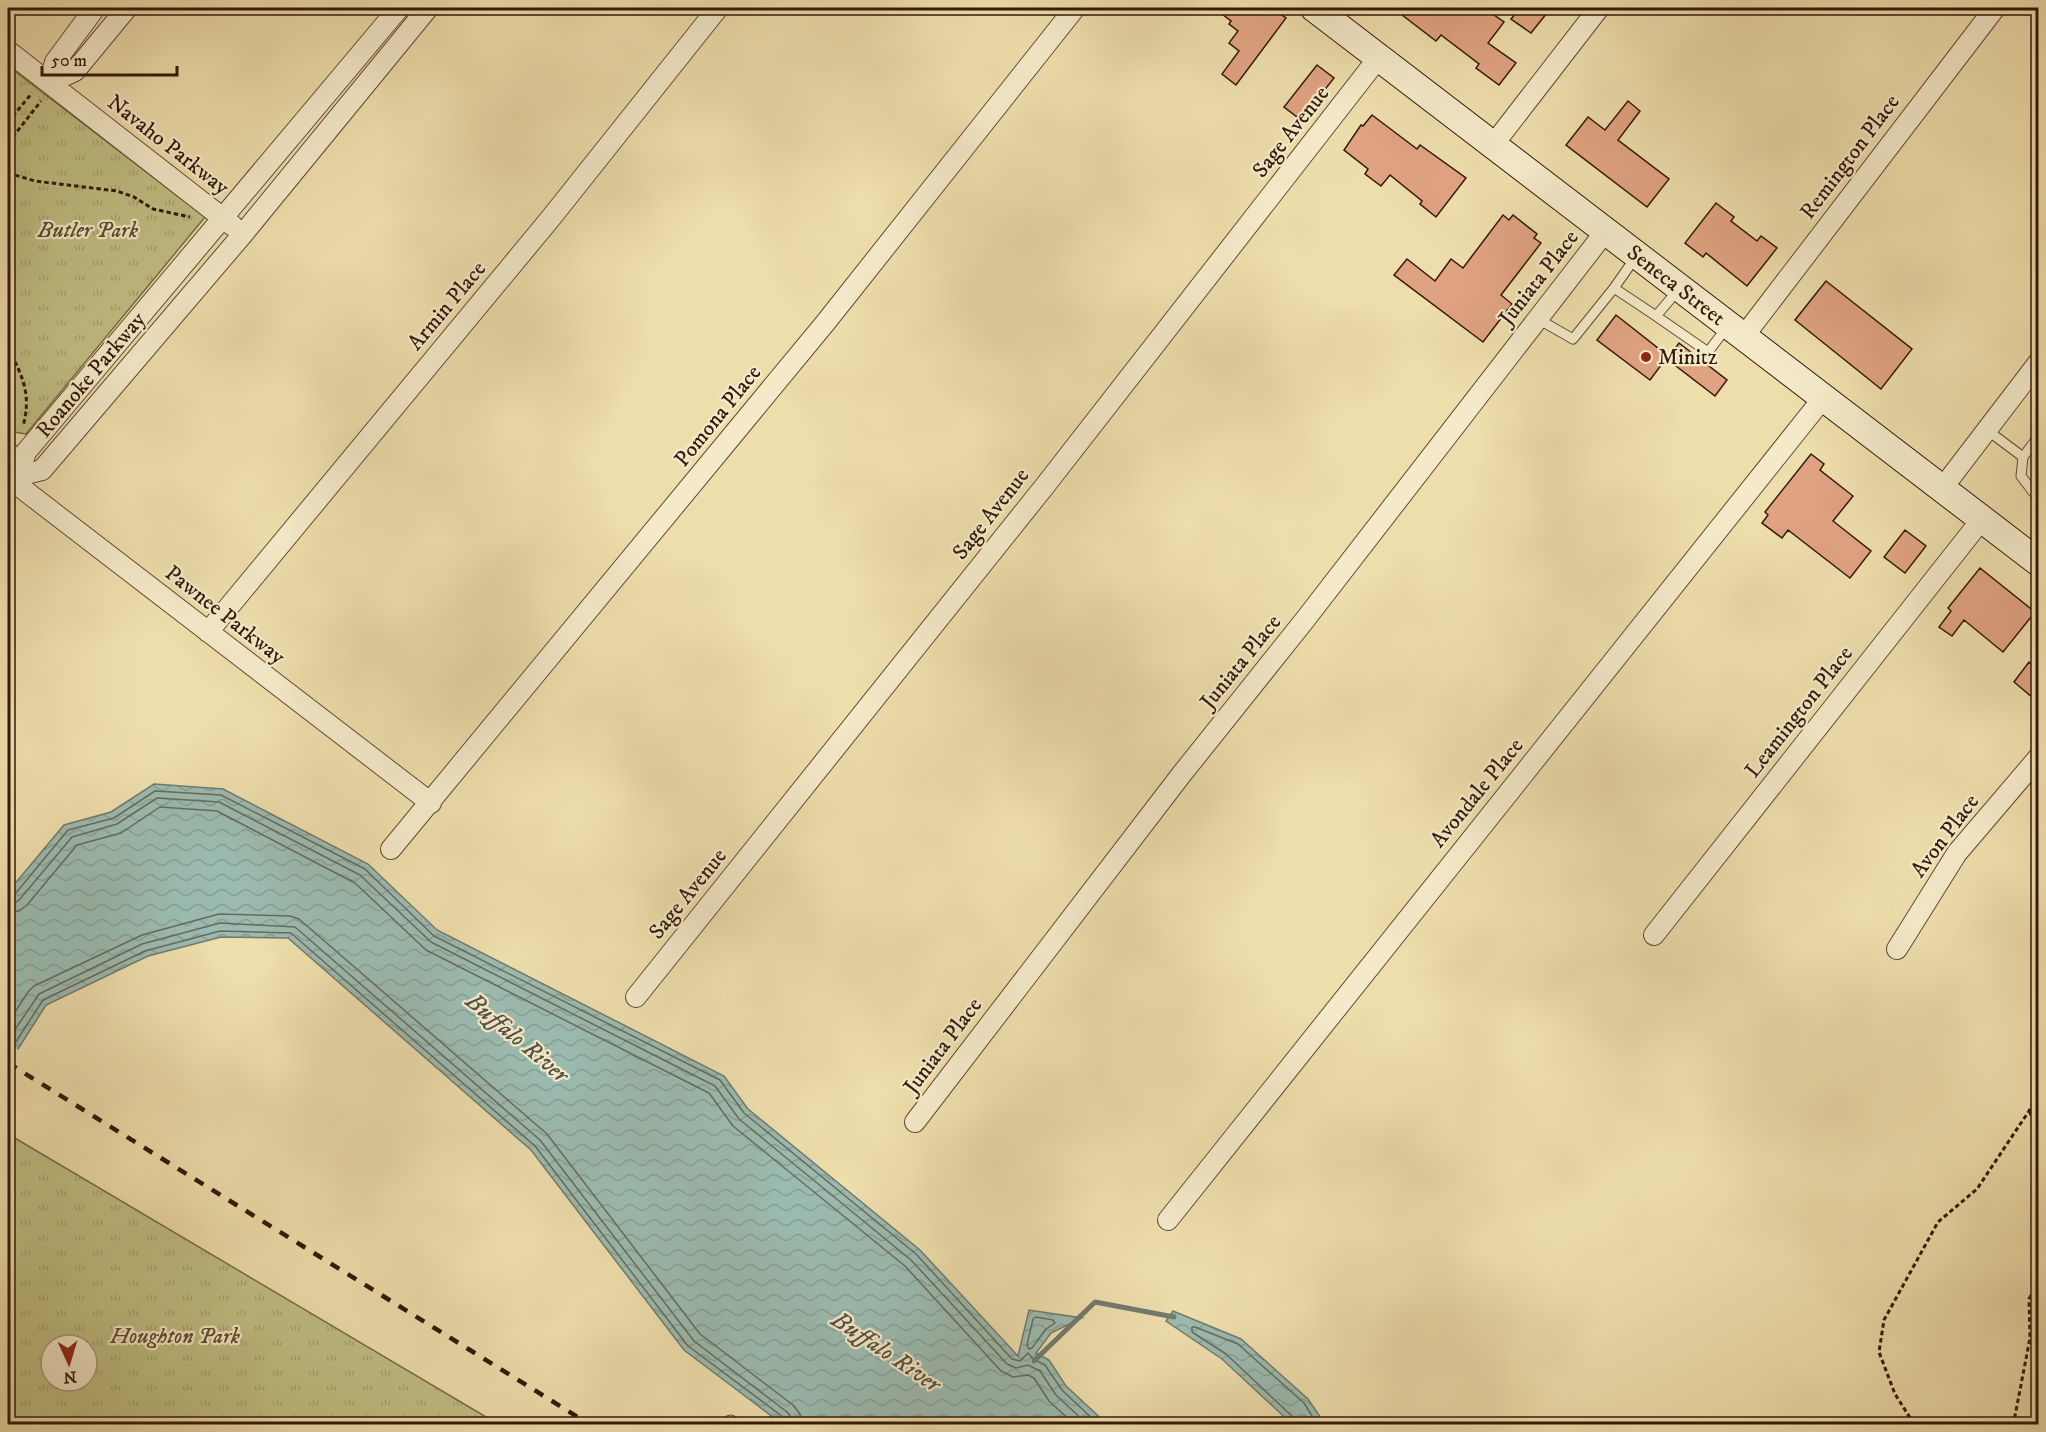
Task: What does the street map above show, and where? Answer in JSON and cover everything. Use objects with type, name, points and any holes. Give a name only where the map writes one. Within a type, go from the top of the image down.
[{"type":"main road","name":"Seneca Street","points":[[1314,8],[2038,562]]},
{"type":"street","points":[[49,83],[55,62],[95,8]]},
{"type":"street","points":[[49,83],[75,71],[127,8]]},
{"type":"street","name":"Roanoke Parkway","points":[[18,476],[42,470],[243,234],[428,8]]},
{"type":"street","name":"Armin Place","points":[[208,632],[550,219],[718,8]]},
{"type":"street","name":"Pomona Place","points":[[392,849],[826,322],[1075,8]]},
{"type":"street","points":[[1493,145],[1599,8]]},
{"type":"street","name":"Remington Place","points":[[1736,330],[1995,8]]},
{"type":"street","name":"Roanoke Parkway","points":[[18,476],[26,452],[396,10],[412,27]]},
{"type":"street","name":"Navaho Parkway","points":[[8,51],[243,234]]},
{"type":"street","name":"Sage Avenue","points":[[636,997],[1044,487],[1379,57]]},
{"type":"street","name":"Juniata Place","points":[[915,1122],[1180,775],[1304,621],[1605,232]]},
{"type":"street","points":[[1941,490],[2038,363]]},
{"type":"street","name":"Avondale Place","points":[[1168,1220],[1824,397]]},
{"type":"street","name":"Pawnee Parkway","points":[[8,452],[24,490],[431,803]]},
{"type":"street","name":"Leamington Place","points":[[1654,934],[1982,519]]},
{"type":"street","name":"Avon Place","points":[[1897,949],[1957,852],[2038,758]]},
{"type":"lane","points":[[1538,319],[1573,339],[1637,256]]},
{"type":"lane","points":[[1614,288],[1708,352],[1736,330]]},
{"type":"lane","points":[[1656,316],[1680,288]]},
{"type":"lane","points":[[1986,430],[2024,457]]},
{"type":"lane","points":[[2033,492],[2021,477],[2024,457],[2038,437]]},
{"type":"lane","points":[[718,1425],[731,1420],[738,1425]]},
{"type":"path","points":[[8,122],[34,91],[49,83]]},
{"type":"path","points":[[8,143],[43,98],[49,83]]},
{"type":"path","points":[[8,173],[35,181],[117,191],[134,197],[153,209],[181,217],[196,217],[206,206]]},
{"type":"path","points":[[8,348],[24,379],[27,413],[22,429]]},
{"type":"path","points":[[1914,1425],[1894,1394],[1879,1352],[1884,1320],[1938,1222],[1977,1189],[2029,1110],[2038,1092]]},
{"type":"path","points":[[2029,1110],[2038,1129]]},
{"type":"path","points":[[2038,1222],[2036,1229],[2038,1243]]},
{"type":"path","points":[[2011,1425],[2014,1421],[2030,1338],[2029,1299],[2038,1283]]},
{"type":"green space","name":"Butler Park","points":[[8,66],[205,217],[26,434],[14,432],[8,418]]},
{"type":"green space","name":"Houghton Park","points":[[8,1134],[498,1424],[8,1424]]},
{"type":"water","points":[[154,784],[223,789],[368,864],[437,930],[724,1076],[748,1109],[920,1250],[1018,1356],[1029,1310],[1082,1318],[1051,1333],[1036,1353],[1049,1360],[1066,1386],[1107,1424],[782,1424],[684,1350],[531,1150],[288,938],[221,937],[148,956],[46,1005],[8,1065],[8,892],[64,825],[111,812]]},
{"type":"water","points":[[1173,1311],[1241,1339],[1308,1399],[1325,1424],[1292,1424],[1222,1359],[1166,1321]]},
{"type":"pier","points":[[8,1043],[20,1051],[8,1068]]},
{"type":"building","points":[[1214,8],[1272,8],[1286,18],[1236,85],[1222,74],[1239,51],[1229,43],[1238,31],[1229,24],[1231,21]]},
{"type":"building","points":[[1393,8],[1484,8],[1504,22],[1488,43],[1516,63],[1499,85],[1476,68],[1479,64],[1441,35],[1436,41]]},
{"type":"building","points":[[1520,8],[1551,8],[1531,33],[1511,19]]},
{"type":"building","points":[[1317,65],[1334,78],[1301,120],[1284,107]]},
{"type":"building","points":[[1628,101],[1640,111],[1618,140],[1669,179],[1647,207],[1566,145],[1588,117],[1605,130]]},
{"type":"building","points":[[1372,115],[1417,149],[1420,145],[1466,178],[1436,217],[1420,204],[1422,201],[1390,175],[1381,186],[1365,174],[1368,169],[1344,150],[1361,125],[1363,126]]},
{"type":"building","points":[[1716,203],[1734,217],[1731,221],[1757,241],[1761,236],[1777,248],[1747,286],[1706,253],[1703,257],[1685,243]]},
{"type":"building","points":[[1503,215],[1509,220],[1513,215],[1537,234],[1534,238],[1541,243],[1501,295],[1512,304],[1483,342],[1394,275],[1407,259],[1435,281],[1451,259],[1463,268]]},
{"type":"building","points":[[1826,281],[1912,349],[1881,389],[1795,320]]},
{"type":"building","points":[[1616,315],[1668,356],[1650,380],[1597,340]]},
{"type":"building","points":[[1679,343],[1727,380],[1715,396],[1667,359]]},
{"type":"building","points":[[1811,454],[1824,464],[1820,470],[1853,496],[1833,521],[1871,551],[1850,578],[1788,530],[1782,538],[1762,523],[1768,515],[1765,512]]},
{"type":"building","points":[[1905,530],[1926,546],[1905,573],[1884,557]]},
{"type":"building","points":[[1980,568],[2035,612],[2003,652],[1964,620],[1952,636],[1939,627],[1951,611],[1948,608]]},
{"type":"building","points":[[2029,662],[2038,669],[2038,702],[2014,682]]},
{"type":"waterway","name":"Buffalo River","points":[[1034,1361],[1095,1302],[1174,1317]]},
{"type":"railway","points":[[8,1063],[589,1424]]},
{"type":"place","name":"Minitz","points":[[1646,357]]}]
